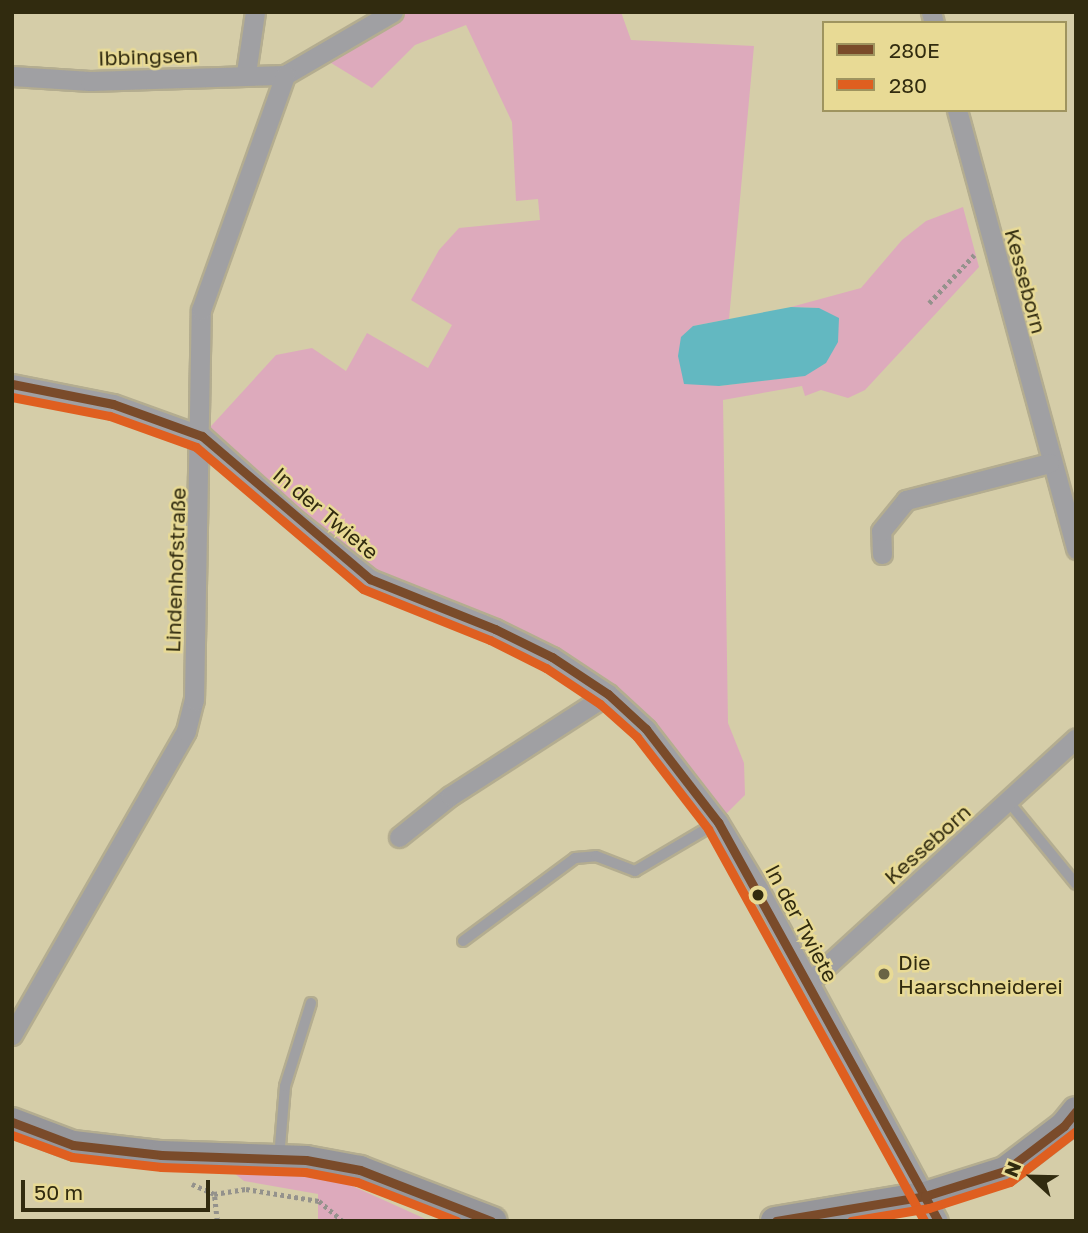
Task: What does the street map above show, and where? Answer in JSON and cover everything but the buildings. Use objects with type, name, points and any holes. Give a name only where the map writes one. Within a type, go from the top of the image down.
[{"type":"main road","points":[[775,1221],[931,1209],[1005,1171],[1064,1126],[1076,1111]]},
{"type":"main road","points":[[12,1122],[73,1145],[161,1155],[279,1159],[360,1170],[492,1221]]},
{"type":"street","points":[[246,73],[255,12]]},
{"type":"street","points":[[285,75],[393,12]]},
{"type":"street","name":"Ibbingsen","points":[[12,76],[90,81],[246,73],[285,75]]},
{"type":"street","name":"Lindenhofstraße","points":[[12,1035],[186,731],[194,700],[202,436],[201,310],[285,75]]},
{"type":"street","name":"Kesseborn","points":[[958,112],[1049,463],[1076,549]]},
{"type":"street","name":"In der Twiete","points":[[12,384],[113,404],[202,436],[302,526],[370,579],[495,629],[552,657],[608,694],[653,738],[718,822],[931,1209]]},
{"type":"street","points":[[882,554],[881,531],[906,499],[1049,463]]},
{"type":"street","points":[[399,837],[450,796],[608,694]]},
{"type":"street","name":"Kesseborn","points":[[808,983],[1076,738]]},
{"type":"lane","points":[[1007,801],[1076,884]]},
{"type":"lane","points":[[463,941],[575,858],[596,856],[635,871],[718,822]]},
{"type":"lane","points":[[279,1159],[285,1086],[311,1003]]},
{"type":"path","points":[[929,303],[976,253],[993,246]]},
{"type":"path","points":[[217,1221],[214,1194],[246,1189],[318,1201],[343,1221]]},
{"type":"shaded area","points":[[393,12],[621,12],[631,40],[754,46],[729,319],[693,326],[719,386],[802,376],[826,363],[819,308],[791,307],[861,288],[902,240],[926,221],[963,207],[979,267],[865,390],[848,398],[821,390],[805,396],[802,386],[723,400],[728,723],[744,763],[745,795],[718,822],[608,694],[370,579],[202,436],[276,355],[312,348],[346,371],[367,333],[428,368],[452,325],[411,300],[439,250],[459,228],[540,220],[538,199],[516,201],[512,122],[466,25],[415,45],[372,88],[318,55]]},
{"type":"shaded area","points":[[263,1167],[311,1172],[348,1184],[430,1221],[318,1221],[318,1194],[244,1181],[234,1173]]},
{"type":"water","points":[[791,307],[819,308],[839,318],[838,342],[826,363],[805,376],[719,386],[684,384],[678,356],[681,337],[693,326]]},
{"type":"transit line","name":"280E","points":[[12,384],[113,404],[202,436],[370,579],[495,629],[552,657],[608,694],[646,729],[718,822],[938,1221]]},
{"type":"transit line","name":"280","points":[[12,397],[110,416],[196,447],[363,589],[490,640],[546,668],[600,704],[637,737],[708,829],[924,1221]]},
{"type":"transit line","name":"280E","points":[[776,1221],[925,1196],[1005,1171],[1064,1126],[1076,1111]]},
{"type":"transit line","name":"280E","points":[[12,1122],[73,1145],[161,1155],[306,1160],[360,1170],[491,1221]]},
{"type":"transit line","name":"280","points":[[851,1221],[929,1208],[1010,1182],[1076,1131]]},
{"type":"transit line","name":"280","points":[[12,1135],[72,1157],[161,1167],[305,1172],[357,1182],[457,1221]]},
{"type":"place","name":"Die Haarschneiderei","points":[[884,974]]}]
